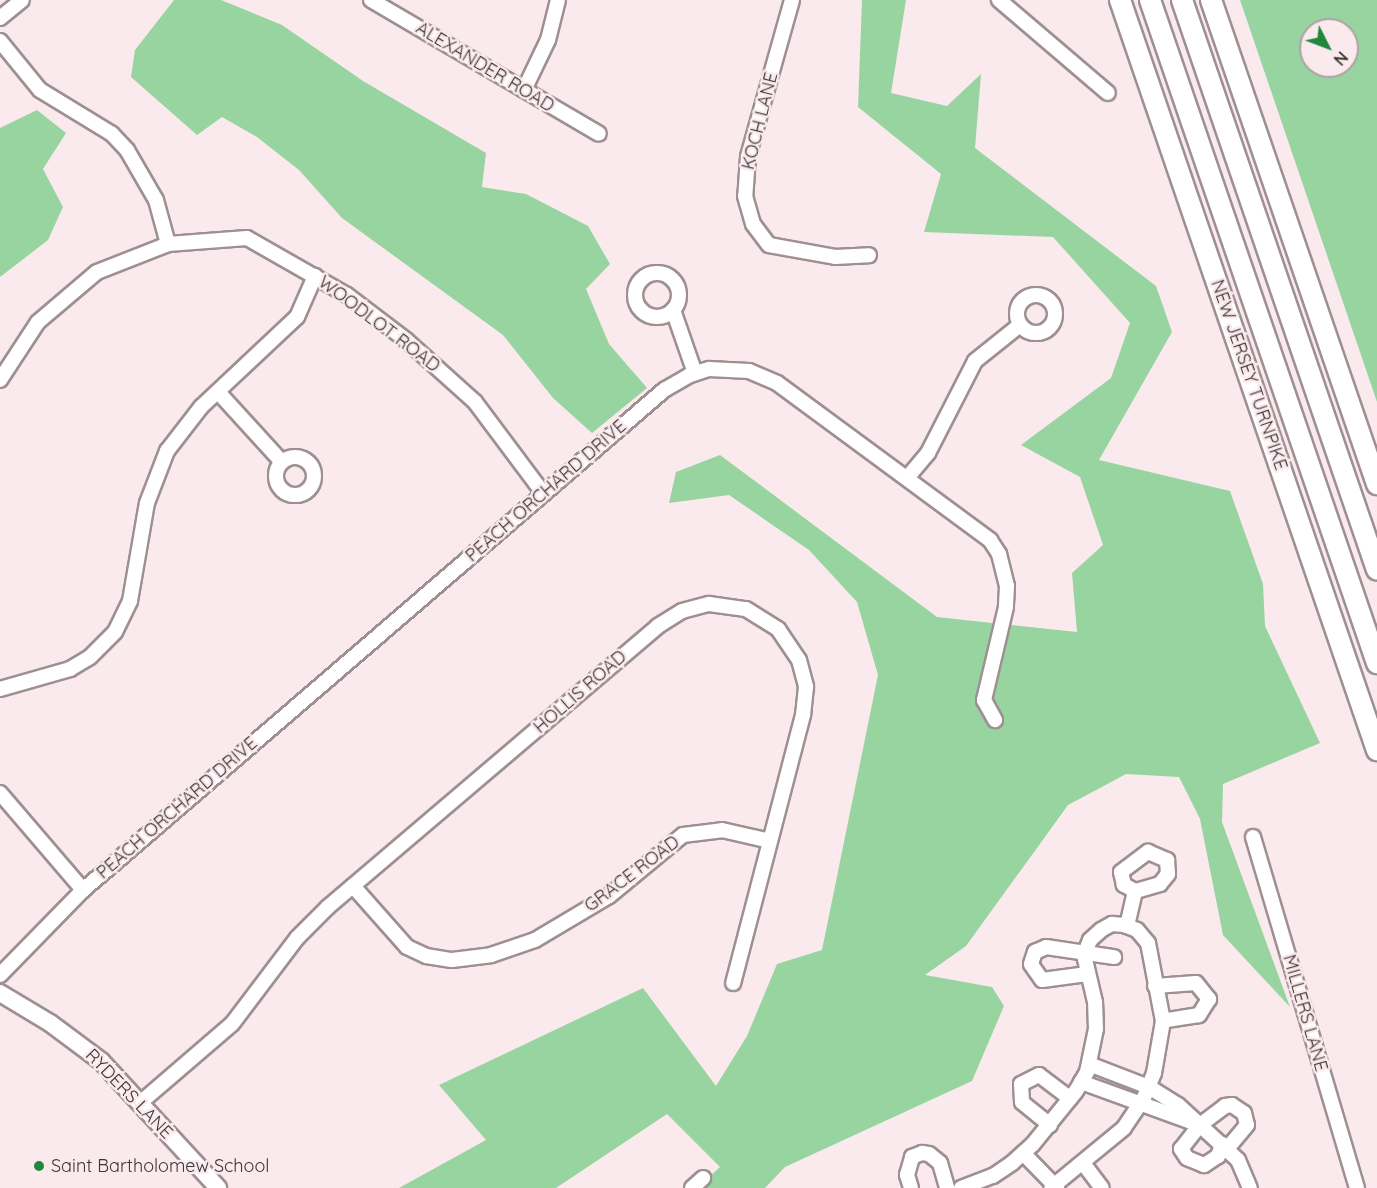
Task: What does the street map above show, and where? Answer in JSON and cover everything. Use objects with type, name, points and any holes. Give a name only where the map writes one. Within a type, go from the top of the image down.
[{"type":"highway","name":"NEW JERSEY TURNPIKE","points":[[1120,0],[1377,750]]},
{"type":"highway","name":"NEW JERSEY TURNPIKE","points":[[1150,0],[1377,663]]},
{"type":"highway","points":[[1182,0],[1377,570]]},
{"type":"highway","points":[[1211,0],[1377,484]]},
{"type":"main road","name":"RYDERS LANE","points":[[0,993],[50,1023],[101,1061],[218,1188]]},
{"type":"street","points":[[0,18],[22,0]]},
{"type":"street","name":"ALEXANDER ROAD","points":[[371,0],[598,134]]},
{"type":"street","points":[[524,90],[548,40],[558,0]]},
{"type":"street","name":"KOCH LANE","points":[[792,0],[748,157],[745,196],[753,224],[769,245],[835,257],[869,255]]},
{"type":"street","points":[[999,0],[1108,93]]},
{"type":"street","points":[[0,41],[40,90],[112,134],[127,150],[156,200],[168,244]]},
{"type":"street","name":"WOODLOT ROAD","points":[[0,380],[38,322],[76,286],[120,260],[168,244],[247,238],[315,276],[406,339],[475,402],[543,494]]},
{"type":"street","points":[[0,689],[70,669],[90,657],[115,632],[134,590],[147,503],[158,467],[188,420],[297,317],[315,276]]},
{"type":"street","points":[[673,310],[695,373]]},
{"type":"street","points":[[908,478],[928,453],[975,361],[1020,325]]},
{"type":"street","name":"PEACH ORCHARD DRIVE","points":[[0,975],[83,890],[664,390],[695,373],[729,368],[768,378],[963,518],[999,554],[1007,585],[1006,607],[984,700],[995,720]]},
{"type":"street","points":[[219,393],[282,462]]},
{"type":"street","name":"HOLLIS ROAD","points":[[140,1102],[232,1024],[297,938],[353,886],[658,626],[682,611],[709,604],[737,606],[763,617],[790,643],[802,669],[806,687],[803,715],[733,983]]},
{"type":"street","points":[[0,793],[83,890]]},
{"type":"street","name":"GRACE ROAD","points":[[353,886],[407,947],[426,956],[462,958],[491,955],[535,940],[609,896],[683,835],[722,830],[770,841]]},
{"type":"street","name":"MILLERS LANE","points":[[1253,837],[1357,1188]]},
{"type":"street","points":[[1127,926],[1135,891]]},
{"type":"street","points":[[961,1188],[993,1176],[1023,1153],[1050,1125],[1081,1082],[1089,1064],[1095,1011],[1085,953],[1101,930],[1112,924],[1137,930],[1148,944],[1163,1021],[1149,1087],[1140,1106],[1124,1128],[1054,1187],[1023,1153]]},
{"type":"street","points":[[1087,974],[1042,980],[1030,964],[1035,952],[1046,947],[1114,957]]},
{"type":"street","points":[[1155,986],[1203,987],[1208,1006],[1196,1017],[1163,1021]]},
{"type":"street","points":[[1089,1064],[1149,1087],[1200,1125],[1225,1146],[1244,1170],[1250,1188]]},
{"type":"street","points":[[1050,1125],[1022,1102],[1019,1091],[1031,1076],[1046,1077],[1070,1098]]},
{"type":"street","points":[[1081,1082],[1140,1106],[1200,1125]]},
{"type":"street","points":[[1225,1106],[1239,1108],[1247,1125],[1218,1156],[1204,1165],[1187,1158],[1181,1149],[1200,1125],[1225,1106]]},
{"type":"street","points":[[909,1182],[912,1157],[922,1153],[935,1157],[947,1188]]},
{"type":"street","points":[[1083,1163],[1102,1188]]},
{"type":"street","points":[[692,1188],[703,1178]]},
{"type":"green space","points":[[174,0],[221,0],[282,25],[363,81],[486,153],[482,187],[526,194],[588,226],[610,264],[586,289],[609,344],[647,388],[592,433],[553,398],[503,335],[342,218],[299,170],[257,137],[222,117],[197,135],[131,77],[135,50]]},
{"type":"green space","points":[[862,0],[906,0],[891,93],[947,106],[981,74],[975,148],[1156,286],[1172,332],[1099,460],[1230,491],[1263,584],[1265,626],[1320,743],[1223,784],[1222,822],[1290,1007],[1223,935],[1200,819],[1179,777],[1126,774],[1068,805],[966,946],[925,975],[992,987],[1004,1006],[972,1081],[785,1167],[765,1188],[697,1188],[720,1167],[667,1114],[556,1188],[399,1188],[486,1140],[439,1085],[643,988],[716,1086],[747,1036],[777,964],[822,950],[878,675],[857,602],[809,550],[729,495],[669,503],[676,472],[720,455],[937,617],[1077,632],[1072,573],[1103,545],[1080,477],[1021,445],[1111,378],[1130,323],[1053,237],[924,232],[941,174],[858,107]]},
{"type":"green space","points":[[1240,0],[1377,0],[1377,402]]},
{"type":"green space","points":[[37,110],[66,133],[43,169],[63,207],[48,240],[0,277],[0,128]]},
{"type":"place","name":"Saint Bartholomew School","points":[[39,1166]]}]
